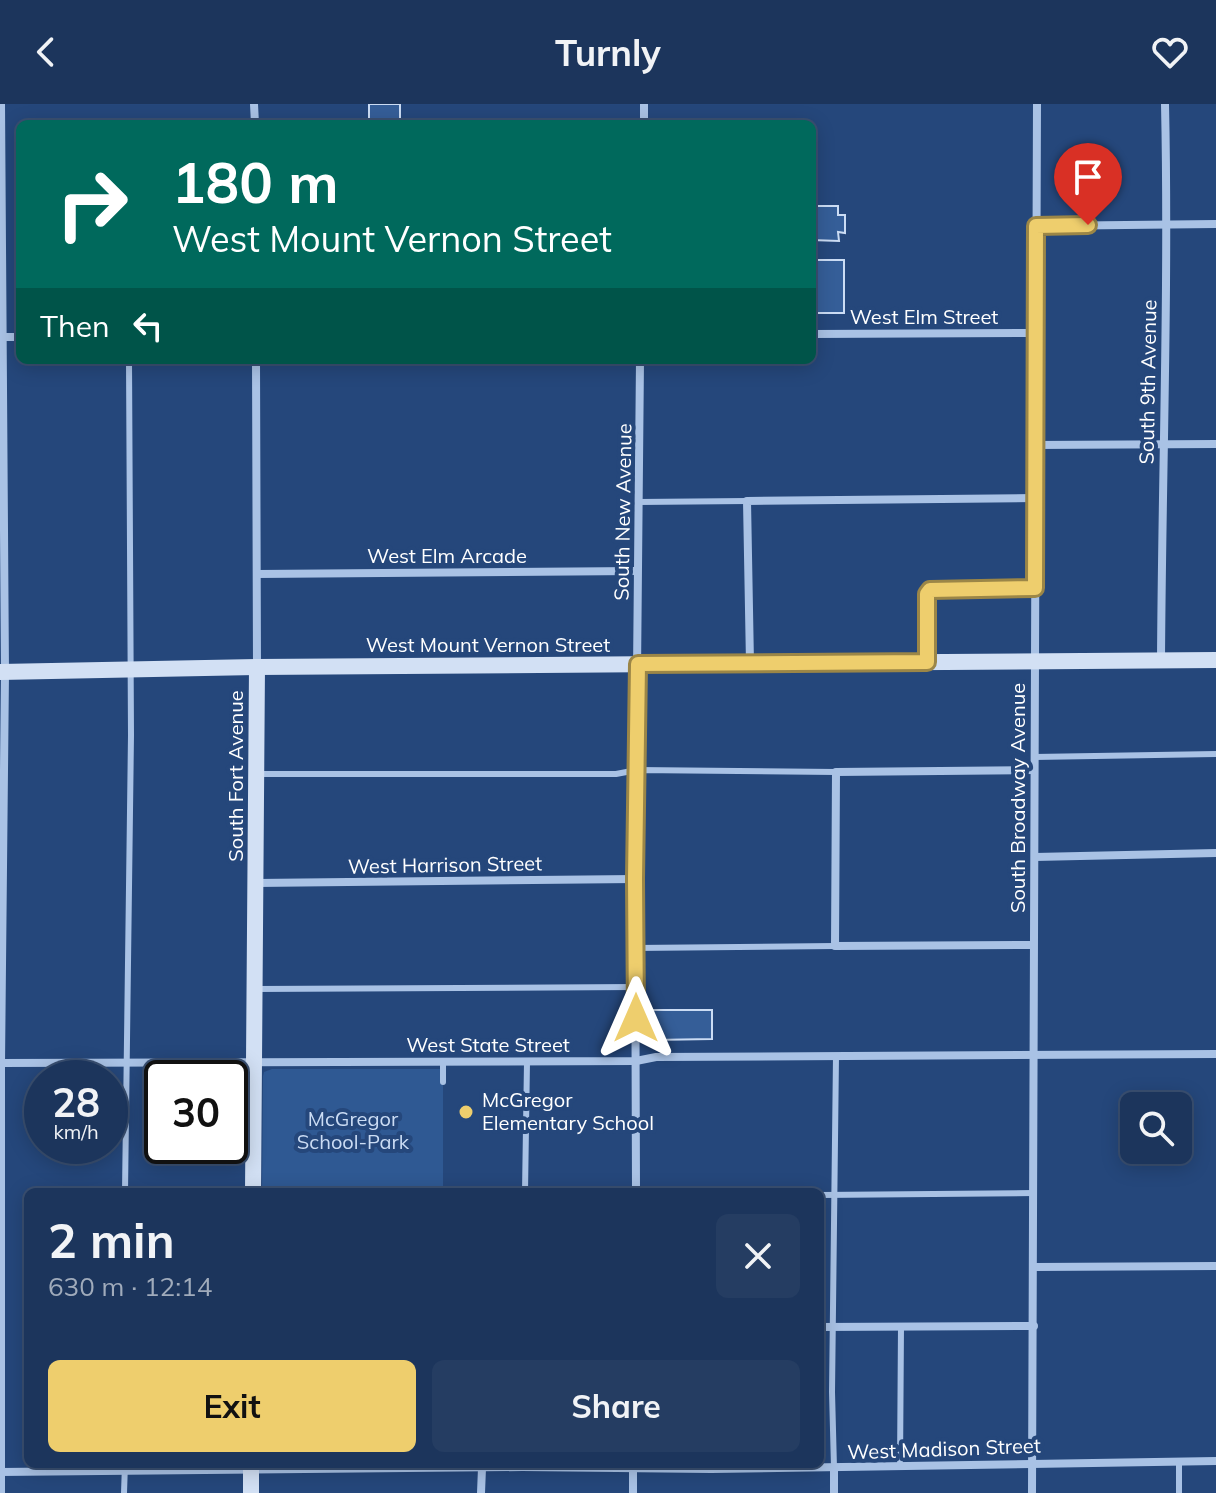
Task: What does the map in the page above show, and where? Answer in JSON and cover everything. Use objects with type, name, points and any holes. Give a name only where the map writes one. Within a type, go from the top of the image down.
[{"type":"street","points":[[1,104],[1,1493]]},
{"type":"street","name":"South Broadway Avenue","points":[[1032,1493],[1037,104]]},
{"type":"street","name":"South 9th Avenue","points":[[1161,661],[1162,445],[1168,225],[1165,104]]},
{"type":"street","points":[[1036,226],[1216,224]]},
{"type":"street","name":"West Elm Street","points":[[816,334],[1035,333]]},
{"type":"street","points":[[2,337],[16,337]]},
{"type":"street","name":"South Fort Avenue","points":[[253,1188],[256,364]]},
{"type":"street","name":"South New Avenue","points":[[636,1188],[635,879],[640,364]]},
{"type":"street","points":[[1034,445],[1216,444]]},
{"type":"street","points":[[750,664],[747,501],[1034,498]]},
{"type":"street","name":"West Elm Arcade","points":[[257,574],[637,571]]},
{"type":"street","name":"West Mount Vernon Street","points":[[2,672],[257,667],[1216,660]]},
{"type":"street","points":[[1033,770],[836,772],[835,946],[1033,945]]},
{"type":"street","points":[[1035,857],[1216,853]]},
{"type":"street","name":"West Harrison Street","points":[[256,883],[635,879]]},
{"type":"street","name":"West State Street","points":[[128,1062],[527,1062],[636,1061],[656,1057],[1216,1054]]},
{"type":"street","name":"West State Street","points":[[0,1063],[24,1063]]},
{"type":"street","points":[[1034,1267],[1216,1266]]},
{"type":"street","points":[[824,1327],[1034,1326]]},
{"type":"street","name":"West Madison Street","points":[[824,1468],[1216,1461]]},
{"type":"street","name":"West Madison Street","points":[[1,1472],[125,1468],[482,1468]]},
{"type":"street","points":[[251,1468],[251,1493]]},
{"type":"street","points":[[481,1493],[482,1468]]},
{"type":"street","points":[[633,1468],[633,1493]]},
{"type":"street","points":[[834,1468],[834,1493]]},
{"type":"lane","points":[[128,1062],[131,735],[129,364]]},
{"type":"lane","points":[[638,502],[747,501]]},
{"type":"lane","points":[[927,662],[927,594],[930,590],[1035,588]]},
{"type":"lane","points":[[1034,757],[1216,754]]},
{"type":"lane","points":[[256,774],[616,774],[637,770],[836,772]]},
{"type":"lane","points":[[635,948],[835,946]]},
{"type":"lane","points":[[255,989],[636,987]]},
{"type":"lane","points":[[834,1468],[836,1056]]},
{"type":"lane","points":[[443,1062],[443,1082]]},
{"type":"lane","points":[[525,1188],[527,1062]]},
{"type":"lane","points":[[125,1188],[126,1164]]},
{"type":"lane","points":[[824,1195],[1034,1193]]},
{"type":"lane","points":[[900,1467],[901,1326]]},
{"type":"lane","points":[[1179,1461],[1179,1493]]},
{"type":"lane","points":[[124,1493],[125,1468]]},
{"type":"green space","name":"McGregor School-Park","points":[[272,1069],[443,1069],[443,1188],[262,1188],[264,1072]]},
{"type":"building","points":[[369,104],[400,104],[400,120],[369,120]]},
{"type":"building","points":[[816,206],[838,206],[838,215],[845,215],[845,233],[838,232],[839,241],[816,240]]},
{"type":"building","points":[[816,260],[844,260],[844,313],[816,313]]},
{"type":"building","points":[[651,1010],[712,1010],[712,1039],[652,1040]]},
{"type":"place","name":"McGregor Elementary School","points":[[466,1112]]},
{"type":"route","points":[[636,1018],[638,664],[927,662],[927,594],[930,590],[1035,588],[1036,226],[1088,225]]}]
